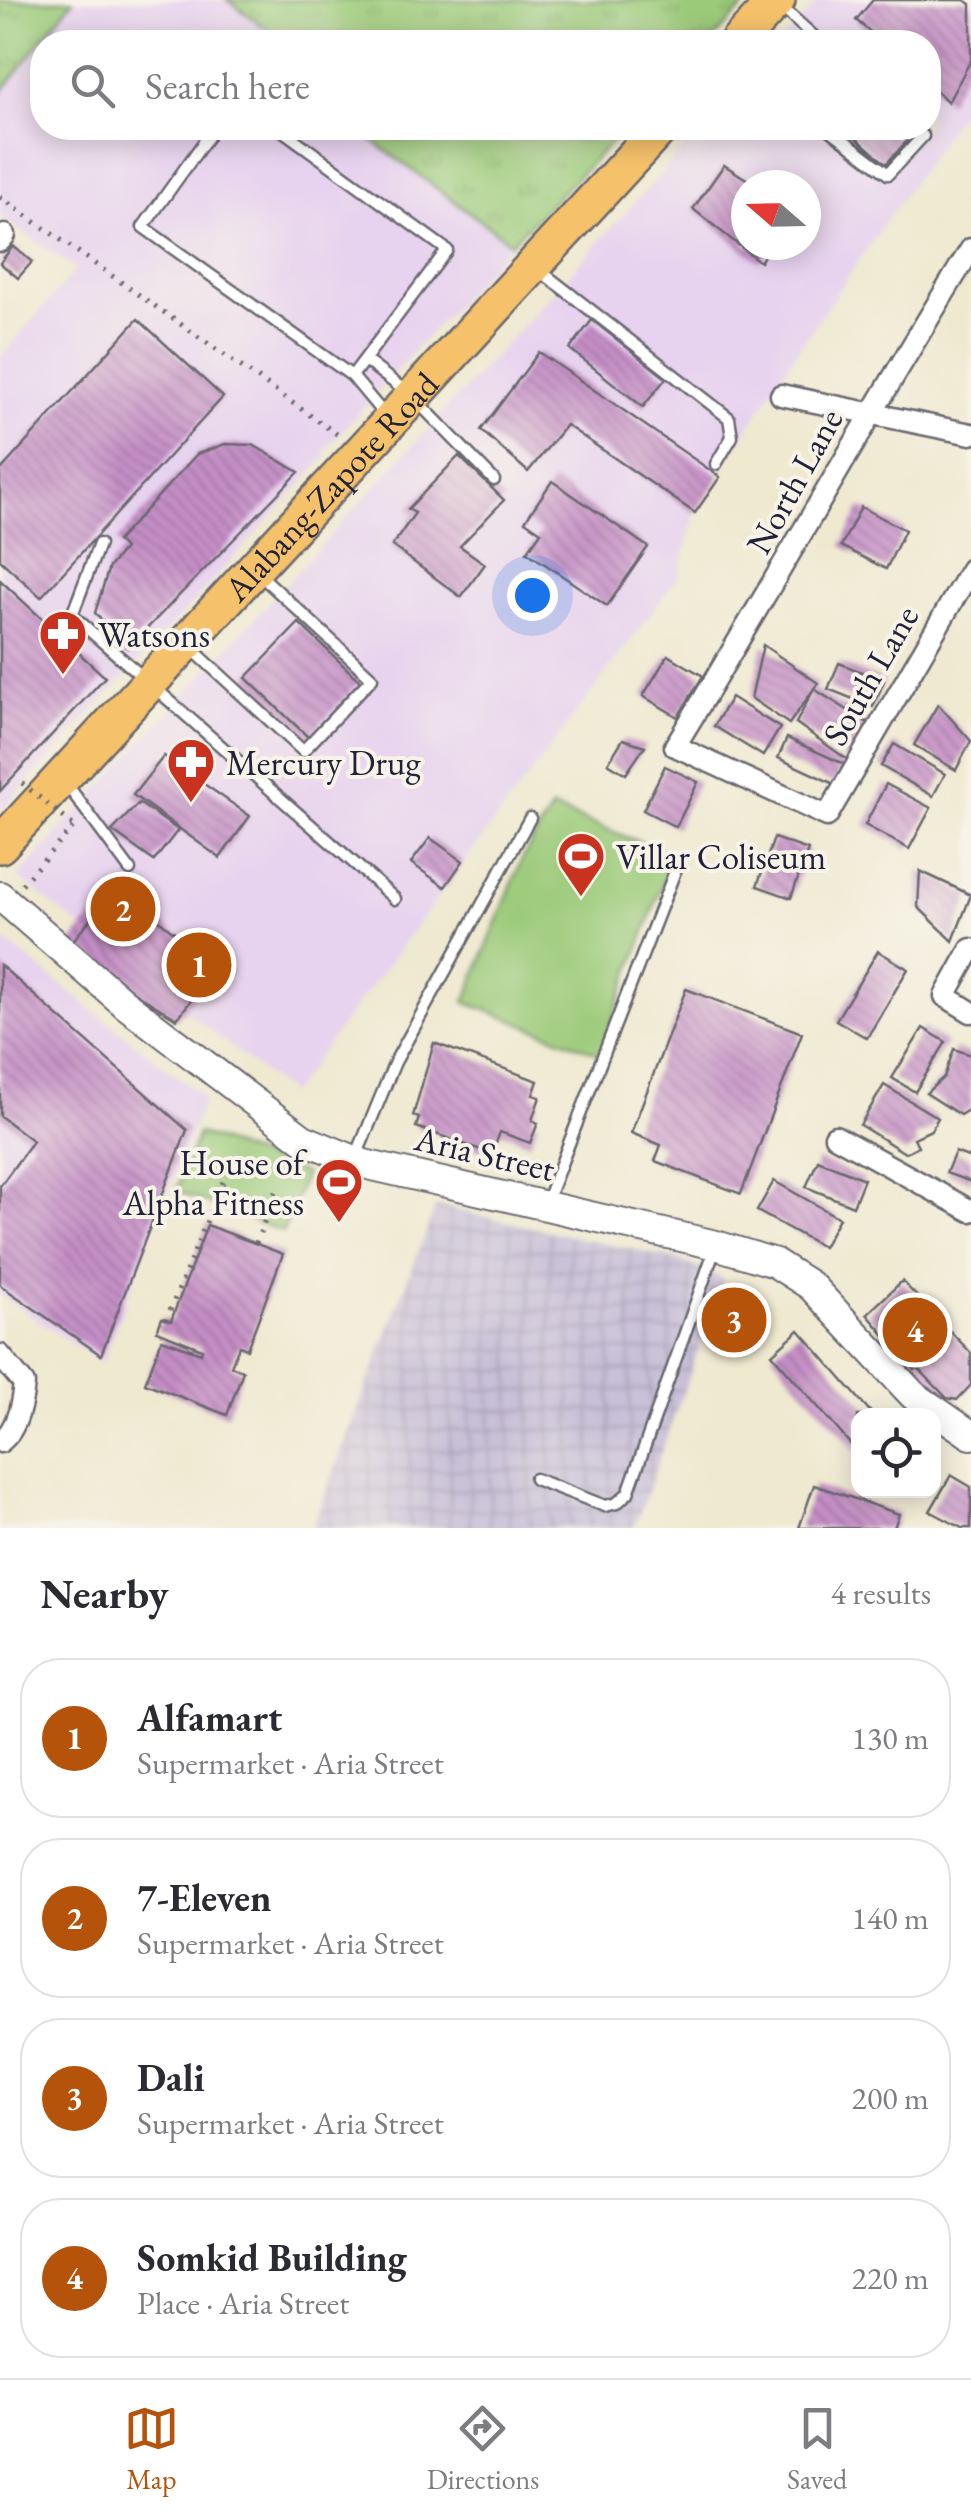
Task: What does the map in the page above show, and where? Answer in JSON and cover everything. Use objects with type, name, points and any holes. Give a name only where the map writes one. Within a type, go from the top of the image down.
[{"type":"highway","points":[[749,30],[777,1]]},
{"type":"highway","name":"Alabang-Zapote Road","points":[[0,845],[649,140]]},
{"type":"street","name":"North Lane","points":[[827,816],[676,746],[784,569],[868,414],[971,249]]},
{"type":"street","points":[[781,395],[971,434]]},
{"type":"street","name":"South Lane","points":[[827,816],[971,569]]},
{"type":"street","name":"Aria Street","points":[[0,896],[252,1104],[303,1139],[354,1160],[774,1262],[811,1286],[924,1408]]},
{"type":"street","points":[[971,950],[945,996],[971,1012]]},
{"type":"street","points":[[835,1136],[971,1210]]},
{"type":"street","points":[[0,1356],[24,1384],[22,1405],[7,1437],[0,1442]]},
{"type":"street","name":"Aria Street","points":[[941,1426],[971,1435]]},
{"type":"lane","points":[[777,1],[807,30]]},
{"type":"lane","points":[[205,140],[142,227],[402,410],[494,480]]},
{"type":"lane","points":[[295,140],[448,250],[352,376]]},
{"type":"lane","points":[[844,140],[888,174],[918,140]]},
{"type":"lane","points":[[533,265],[730,418],[732,436],[716,464]]},
{"type":"lane","points":[[366,361],[402,410]]},
{"type":"lane","points":[[99,544],[72,616],[395,899]]},
{"type":"lane","points":[[186,643],[303,751],[372,678],[254,570]]},
{"type":"lane","points":[[61,778],[130,870]]},
{"type":"lane","points":[[354,1160],[395,1062],[530,818]]},
{"type":"lane","points":[[545,1206],[679,861]]},
{"type":"lane","points":[[535,1479],[605,1506],[617,1503],[628,1493],[716,1245]]},
{"type":"path","points":[[0,197],[361,455]]},
{"type":"path","points":[[22,783],[74,826],[39,865]]},
{"type":"path","points":[[166,1320],[229,1168]]},
{"type":"path","points":[[256,1244],[278,1186]]},
{"type":"shaded area","points":[[73,0],[227,0],[268,30],[50,30]]},
{"type":"shaded area","points":[[820,0],[971,0],[971,96],[941,140],[941,30],[792,30]]},
{"type":"shaded area","points":[[30,55],[30,140],[371,140],[511,243],[323,452],[327,456],[0,812],[0,358],[76,269],[0,217],[0,94]]},
{"type":"shaded area","points":[[692,140],[941,140],[791,360],[695,513],[679,576],[290,1094],[18,877]]},
{"type":"shaded area","points":[[0,937],[204,1098],[102,1363],[0,1295]]},
{"type":"shaded area","points":[[436,1206],[679,1260],[724,1279],[634,1528],[312,1528]]},
{"type":"green space","points":[[0,0],[73,0],[50,30],[30,30],[30,55],[0,94]]},
{"type":"green space","points":[[227,0],[751,0],[722,30],[269,30]]},
{"type":"green space","points":[[371,140],[614,140],[511,243]]},
{"type":"green space","name":"Villar Coliseum","points":[[552,808],[673,855],[600,1054],[465,1002],[522,859]]},
{"type":"green space","points":[[198,1133],[305,1174],[283,1232],[176,1191]]},
{"type":"building","points":[[873,0],[964,0],[971,4],[971,60],[948,102],[941,95],[941,30],[868,30],[856,20]]},
{"type":"building","points":[[859,140],[907,141],[886,164]]},
{"type":"building","points":[[724,165],[732,170],[731,239],[693,209]]},
{"type":"building","points":[[13,246],[32,262],[18,278],[0,263]]},
{"type":"building","points":[[138,319],[223,397],[41,597],[0,560],[0,471]]},
{"type":"building","points":[[592,320],[666,378],[643,407],[570,349]]},
{"type":"building","points":[[539,352],[720,477],[695,513],[566,425],[528,472],[481,430]]},
{"type":"building","points":[[225,444],[253,445],[299,472],[128,648],[95,613],[109,567],[124,549],[117,541],[197,454]]},
{"type":"building","points":[[459,456],[504,500],[460,546],[485,564],[461,597],[392,546],[415,513],[408,509]]},
{"type":"building","points":[[552,481],[648,547],[607,606],[527,552],[541,532],[525,521]]},
{"type":"building","points":[[861,507],[905,530],[886,569],[841,546]]},
{"type":"building","points":[[0,580],[105,677],[0,791]]},
{"type":"building","points":[[299,623],[360,681],[308,737],[246,678]]},
{"type":"building","points":[[763,645],[818,683],[789,724],[751,698]]},
{"type":"building","points":[[668,655],[703,676],[678,717],[643,696]]},
{"type":"building","points":[[839,663],[884,681],[873,707],[828,689]]},
{"type":"building","points":[[814,689],[868,723],[848,760],[796,723]]},
{"type":"building","points":[[731,697],[780,728],[763,756],[714,726]]},
{"type":"building","points":[[938,704],[971,741],[956,770],[914,745]]},
{"type":"building","points":[[787,738],[844,764],[834,784],[778,758]]},
{"type":"building","points":[[623,739],[645,746],[626,774],[608,763]]},
{"type":"building","points":[[894,744],[945,774],[933,796],[881,766]]},
{"type":"building","name":"Mercury Drug","points":[[164,756],[250,816],[220,858],[133,795]]},
{"type":"building","points":[[665,766],[698,782],[676,827],[643,810]]},
{"type":"building","points":[[886,784],[931,808],[909,849],[865,825]]},
{"type":"building","points":[[139,803],[178,830],[154,861],[112,831]]},
{"type":"building","points":[[430,838],[463,861],[445,887],[411,863]]},
{"type":"building","points":[[774,838],[808,850],[791,898],[757,886]]},
{"type":"building","points":[[920,871],[971,895],[953,941],[918,907]]},
{"type":"building","points":[[118,886],[171,930],[222,959],[177,1019],[125,987],[71,943]]},
{"type":"building","points":[[878,951],[908,969],[867,1038],[836,1020]]},
{"type":"building","points":[[0,965],[187,1130],[101,1355],[0,1285],[0,1186],[33,1141],[0,1116]]},
{"type":"building","points":[[686,989],[802,1033],[741,1194],[655,1161],[661,1145],[631,1133]]},
{"type":"building","points":[[923,1028],[946,1042],[915,1092],[892,1078]]},
{"type":"building","points":[[434,1043],[538,1081],[533,1095],[540,1097],[532,1120],[538,1123],[530,1143],[500,1132],[492,1154],[416,1127],[419,1118],[413,1116]]},
{"type":"building","points":[[954,1049],[971,1055],[971,1108],[960,1115],[926,1093],[944,1077]]},
{"type":"building","points":[[884,1085],[938,1118],[931,1130],[914,1138],[918,1146],[905,1153],[860,1125]]},
{"type":"building","points":[[955,1152],[971,1158],[971,1182],[946,1173]]},
{"type":"building","points":[[818,1160],[864,1179],[853,1206],[806,1187]]},
{"type":"building","points":[[774,1181],[839,1218],[823,1247],[757,1211]]},
{"type":"building","points":[[207,1225],[283,1254],[247,1349],[239,1346],[231,1366],[243,1371],[227,1415],[145,1383],[162,1339],[201,1353],[202,1349],[157,1331],[162,1318],[171,1321]]},
{"type":"building","points":[[902,1281],[971,1353],[971,1385],[957,1400],[947,1398],[917,1367],[915,1370],[867,1314]]},
{"type":"building","points":[[799,1330],[867,1408],[851,1408],[851,1445],[772,1354]]},
{"type":"building","points":[[951,1475],[971,1487],[971,1528],[962,1528],[930,1511]]},
{"type":"building","points":[[814,1485],[899,1514],[894,1528],[799,1528]]},
{"type":"place","name":"Watsons","points":[[63,676]]},
{"type":"place","name":"Mercury Drug","points":[[191,804]]},
{"type":"place","name":"Villar Coliseum","points":[[581,898]]},
{"type":"place","name":"7-Eleven","points":[[123,909]]},
{"type":"place","name":"Alfamart","points":[[199,965]]},
{"type":"place","name":"House of Alpha Fitness","points":[[339,1224]]},
{"type":"place","name":"Dali","points":[[734,1320]]},
{"type":"place","name":"Somkid Building","points":[[915,1330]]}]
